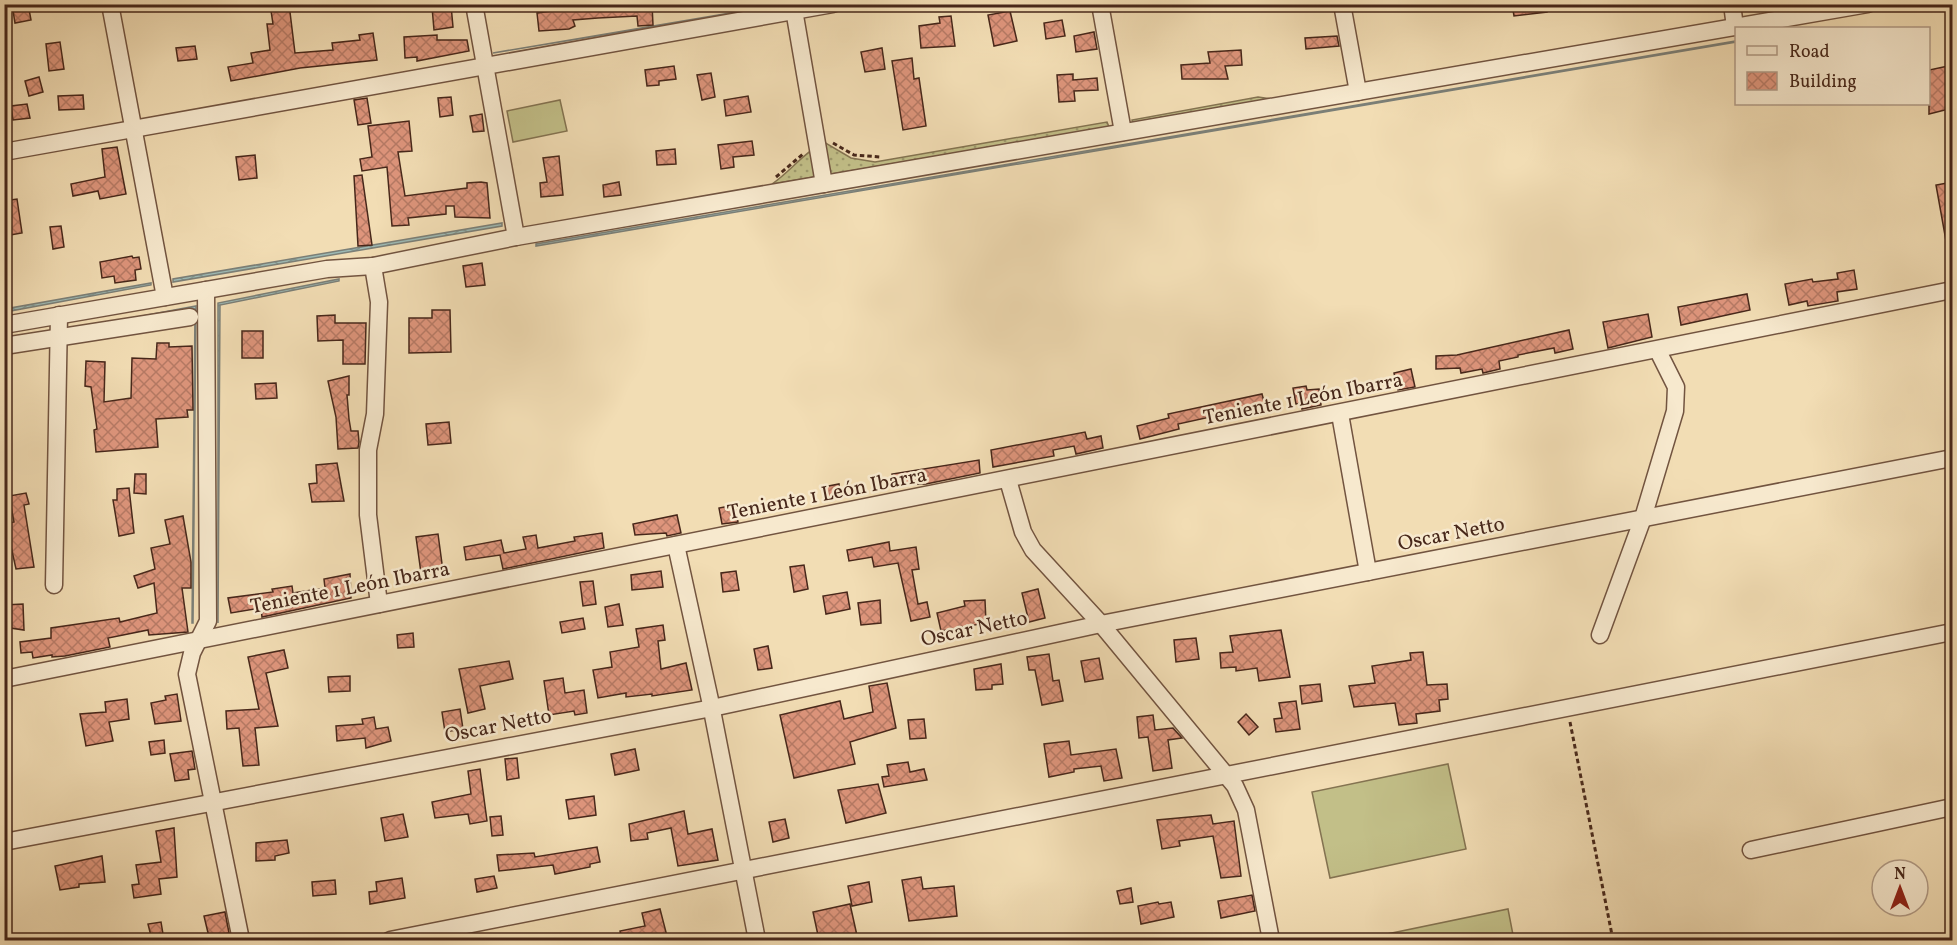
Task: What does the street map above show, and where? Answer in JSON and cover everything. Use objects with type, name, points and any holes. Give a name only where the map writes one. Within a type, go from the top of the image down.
[{"type":"street","points":[[110,4],[165,297]]},
{"type":"street","points":[[474,4],[516,237]]},
{"type":"street","points":[[4,152],[794,8],[833,4]]},
{"type":"street","points":[[1100,4],[1123,132]]},
{"type":"street","points":[[1342,4],[1358,92]]},
{"type":"street","points":[[1732,4],[1735,27]]},
{"type":"street","points":[[4,325],[327,269],[373,266],[516,237],[1868,4]]},
{"type":"street","points":[[794,8],[824,184]]},
{"type":"street","points":[[373,266],[379,302],[375,414],[368,450],[368,515],[379,604]]},
{"type":"street","points":[[206,290],[198,316],[207,621],[187,674],[241,940]]},
{"type":"street","name":"Teniente 1 León Ibarra","points":[[4,679],[1658,351],[1953,290]]},
{"type":"street","points":[[54,585],[59,315]]},
{"type":"street","points":[[4,346],[198,316]]},
{"type":"street","points":[[1600,635],[1642,518],[1675,411],[1676,387],[1658,351]]},
{"type":"street","points":[[1340,414],[1368,572]]},
{"type":"street","name":"Oscar Netto","points":[[4,842],[711,708],[1101,624],[1953,458]]},
{"type":"street","points":[[1008,480],[1023,532],[1033,550],[1101,624],[1227,775],[1246,810],[1271,940]]},
{"type":"street","points":[[676,545],[757,940]]},
{"type":"street","points":[[390,940],[1953,632]]},
{"type":"street","points":[[1751,850],[1953,807]]},
{"type":"path","points":[[814,122],[821,133],[845,151],[862,157],[880,157]]},
{"type":"path","points":[[770,181],[790,166],[808,146]]},
{"type":"path","points":[[1567,708],[1613,940]]},
{"type":"shaded area","points":[[1258,97],[1272,99],[1133,123],[1132,120]]},
{"type":"shaded area","points":[[560,100],[567,131],[513,142],[507,111]]},
{"type":"shaded area","points":[[1107,122],[1109,127],[772,184],[824,142],[851,158],[875,162]]},
{"type":"shaded area","points":[[1448,764],[1466,849],[1330,878],[1312,792]]},
{"type":"shaded area","points":[[1508,909],[1514,940],[1363,939]]},
{"type":"water","points":[[777,5],[785,5],[493,53]]},
{"type":"water","points":[[1735,41],[536,246],[536,244]]},
{"type":"water","points":[[502,223],[502,226],[173,282],[173,279]]},
{"type":"water","points":[[339,279],[339,281],[220,305],[218,623],[218,303]]},
{"type":"water","points":[[151,283],[151,285],[5,312],[5,309]]},
{"type":"water","points":[[196,306],[192,623],[195,309],[73,329]]},
{"type":"building","points":[[12,4],[28,4],[31,20],[15,23]]},
{"type":"building","points":[[270,4],[289,4],[295,53],[333,50],[332,43],[360,40],[359,35],[373,33],[377,60],[300,68],[231,81],[228,67],[253,63],[251,53],[270,50],[267,24],[273,24]]},
{"type":"building","points":[[606,4],[652,4],[653,25],[638,26],[637,16],[598,18],[573,20],[575,26],[569,29],[539,31],[537,13]]},
{"type":"building","points":[[1512,4],[1546,4],[1547,12],[1514,16]]},
{"type":"building","points":[[451,5],[453,27],[434,30],[432,7]]},
{"type":"building","points":[[1010,11],[1017,41],[994,46],[988,15]]},
{"type":"building","points":[[951,16],[955,46],[921,48],[919,26],[940,23],[939,17]]},
{"type":"building","points":[[1062,20],[1065,36],[1046,39],[1044,23]]},
{"type":"building","points":[[1094,32],[1097,49],[1076,52],[1074,36]]},
{"type":"building","points":[[437,35],[437,40],[467,40],[469,51],[417,61],[417,57],[405,58],[404,37]]},
{"type":"building","points":[[1337,36],[1339,46],[1306,49],[1305,38]]},
{"type":"building","points":[[60,42],[64,69],[49,71],[46,44]]},
{"type":"building","points":[[195,46],[197,59],[178,61],[176,48]]},
{"type":"building","points":[[882,48],[885,69],[865,72],[861,52]]},
{"type":"building","points":[[1241,50],[1242,65],[1225,66],[1228,79],[1182,79],[1181,65],[1210,63],[1208,52]]},
{"type":"building","points":[[912,58],[914,79],[919,78],[926,126],[903,130],[892,61]]},
{"type":"building","points":[[1953,65],[1953,108],[1929,114],[1930,70]]},
{"type":"building","points":[[674,66],[676,79],[659,81],[659,85],[647,86],[645,70]]},
{"type":"building","points":[[711,73],[715,97],[702,100],[697,75]]},
{"type":"building","points":[[1073,74],[1073,80],[1097,78],[1098,90],[1074,91],[1075,101],[1059,102],[1057,75]]},
{"type":"building","points":[[39,77],[43,92],[29,96],[25,81]]},
{"type":"building","points":[[83,95],[84,109],[59,110],[58,96]]},
{"type":"building","points":[[748,96],[751,112],[726,116],[724,100]]},
{"type":"building","points":[[451,97],[453,115],[440,117],[438,98]]},
{"type":"building","points":[[367,98],[371,123],[358,125],[354,100]]},
{"type":"building","points":[[27,104],[30,118],[13,120],[11,106]]},
{"type":"building","points":[[482,114],[484,131],[473,132],[470,116]]},
{"type":"building","points":[[409,121],[412,151],[398,152],[405,196],[467,188],[467,183],[487,183],[490,218],[455,217],[454,206],[446,206],[446,214],[408,218],[409,225],[392,226],[387,167],[362,171],[360,159],[372,157],[368,126]]},
{"type":"building","points":[[752,141],[754,155],[733,157],[734,167],[721,169],[718,145]]},
{"type":"building","points":[[117,147],[126,194],[100,199],[98,191],[73,196],[71,184],[105,177],[102,149]]},
{"type":"building","points":[[675,149],[676,164],[657,165],[656,151]]},
{"type":"building","points":[[255,155],[257,178],[239,180],[236,157]]},
{"type":"building","points":[[559,156],[563,195],[541,197],[540,183],[547,182],[543,158]]},
{"type":"building","points":[[362,175],[372,245],[358,246],[354,176]]},
{"type":"building","points":[[619,182],[621,195],[604,197],[603,185]]},
{"type":"building","points":[[1953,182],[1953,240],[1946,241],[1936,185]]},
{"type":"building","points":[[17,199],[22,233],[4,236],[4,201]]},
{"type":"building","points":[[61,226],[64,247],[53,249],[50,227]]},
{"type":"building","points":[[132,256],[133,258],[139,257],[141,269],[135,270],[136,280],[115,283],[114,276],[102,278],[100,262]]},
{"type":"building","points":[[482,263],[485,285],[466,287],[463,266]]},
{"type":"building","points":[[1854,270],[1857,289],[1837,292],[1838,301],[1808,306],[1807,301],[1789,305],[1785,284],[1812,279],[1813,282],[1838,279],[1837,273]]},
{"type":"building","points":[[1747,294],[1750,310],[1681,325],[1678,307]]},
{"type":"building","points":[[432,310],[450,310],[451,352],[409,353],[409,318],[432,318]]},
{"type":"building","points":[[1648,314],[1652,337],[1608,348],[1603,322]]},
{"type":"building","points":[[335,315],[335,323],[366,323],[365,364],[343,364],[343,340],[318,341],[317,316]]},
{"type":"building","points":[[1569,330],[1573,349],[1555,353],[1554,348],[1518,355],[1518,357],[1499,361],[1500,369],[1483,373],[1482,369],[1461,373],[1460,368],[1436,369],[1436,356],[1457,355]]},
{"type":"building","points":[[242,331],[263,331],[263,358],[242,358]]},
{"type":"building","points":[[157,343],[169,343],[169,347],[192,346],[193,410],[187,410],[188,417],[156,419],[158,447],[96,452],[94,430],[97,429],[91,387],[85,386],[86,361],[105,362],[104,402],[131,398],[132,358],[156,359]]},
{"type":"building","points":[[1411,369],[1415,387],[1398,390],[1394,373]]},
{"type":"building","points":[[349,376],[349,395],[347,395],[349,419],[351,431],[358,431],[359,442],[358,448],[338,449],[336,417],[328,381]]},
{"type":"building","points":[[276,383],[277,398],[256,399],[255,384]]},
{"type":"building","points":[[1306,386],[1307,390],[1319,389],[1321,405],[1302,409],[1302,403],[1296,404],[1293,388]]},
{"type":"building","points":[[1262,394],[1265,405],[1178,424],[1179,429],[1140,439],[1137,426],[1169,418],[1168,414]]},
{"type":"building","points":[[449,422],[451,443],[428,445],[426,424]]},
{"type":"building","points":[[1085,432],[1087,439],[1101,436],[1103,448],[1076,454],[1074,446],[1053,450],[1054,456],[993,467],[991,450]]},
{"type":"building","points":[[979,460],[980,473],[926,484],[894,485],[892,474]]},
{"type":"building","points":[[337,463],[344,501],[312,502],[309,484],[317,483],[316,465]]},
{"type":"building","points":[[135,474],[146,474],[146,494],[134,493]]},
{"type":"building","points":[[839,484],[841,497],[826,500],[823,487]]},
{"type":"building","points":[[129,488],[134,533],[119,536],[113,500],[117,500],[117,489]]},
{"type":"building","points":[[26,493],[29,504],[24,505],[34,567],[16,569],[6,524],[14,522],[9,496]]},
{"type":"building","points":[[735,505],[738,522],[722,524],[719,508]]},
{"type":"building","points":[[677,515],[681,533],[667,536],[666,533],[635,535],[633,524]]},
{"type":"building","points":[[183,516],[191,562],[191,588],[182,588],[188,632],[149,635],[148,630],[108,638],[110,647],[65,656],[52,657],[52,655],[33,658],[32,652],[21,653],[20,642],[51,638],[51,628],[119,618],[120,622],[157,613],[154,583],[138,588],[134,576],[155,569],[151,548],[170,544],[165,520]]},
{"type":"building","points":[[602,533],[604,548],[503,569],[500,555],[466,560],[464,547],[501,540],[504,553],[526,549],[523,537],[536,535],[538,548],[575,541],[574,537]]},
{"type":"building","points":[[438,534],[443,571],[421,573],[416,537]]},
{"type":"building","points":[[889,542],[890,551],[916,547],[919,569],[912,570],[918,604],[927,602],[930,617],[911,621],[898,563],[874,567],[872,557],[849,561],[847,550]]},
{"type":"building","points":[[804,565],[808,589],[794,592],[790,567]]},
{"type":"building","points":[[661,571],[663,587],[632,590],[631,575]]},
{"type":"building","points":[[736,571],[739,590],[723,592],[721,573]]},
{"type":"building","points":[[350,574],[351,598],[262,617],[261,608],[231,613],[228,598],[273,592],[272,589],[292,586],[293,593],[325,588],[324,579]]},
{"type":"building","points":[[593,581],[596,604],[583,606],[580,582]]},
{"type":"building","points":[[1038,589],[1045,618],[1029,622],[1022,593]]},
{"type":"building","points":[[847,592],[850,609],[826,614],[823,596]]},
{"type":"building","points":[[880,600],[881,623],[861,625],[858,603]]},
{"type":"building","points":[[985,600],[986,623],[941,631],[937,613],[965,606],[964,601]]},
{"type":"building","points":[[23,604],[24,630],[4,627],[4,605]]},
{"type":"building","points":[[619,604],[623,625],[608,627],[605,607]]},
{"type":"building","points":[[583,618],[585,629],[562,633],[560,622]]},
{"type":"building","points":[[663,625],[665,640],[658,641],[661,669],[686,663],[692,690],[652,696],[652,694],[626,697],[626,693],[598,698],[593,670],[612,667],[610,652],[639,647],[636,629]]},
{"type":"building","points":[[1281,630],[1290,677],[1259,681],[1257,668],[1236,671],[1236,667],[1221,668],[1220,653],[1233,652],[1230,636]]},
{"type":"building","points":[[413,633],[414,647],[398,648],[397,635]]},
{"type":"building","points":[[1196,638],[1199,659],[1176,662],[1174,640]]},
{"type":"building","points":[[768,646],[772,668],[758,670],[754,649]]},
{"type":"building","points":[[284,650],[288,668],[266,673],[278,726],[255,728],[259,765],[243,766],[239,728],[227,729],[226,711],[259,709],[248,657]]},
{"type":"building","points":[[1423,652],[1427,685],[1447,684],[1448,699],[1439,700],[1440,711],[1416,714],[1417,723],[1399,725],[1395,703],[1354,707],[1349,686],[1375,683],[1372,666],[1411,660],[1410,653]]},
{"type":"building","points":[[1049,654],[1053,681],[1059,680],[1063,701],[1042,705],[1035,670],[1029,670],[1027,657]]},
{"type":"building","points":[[1099,658],[1103,679],[1085,682],[1081,661]]},
{"type":"building","points":[[509,661],[513,679],[480,686],[485,709],[468,713],[459,669]]},
{"type":"building","points":[[1001,664],[1003,684],[992,685],[992,689],[976,690],[974,669]]},
{"type":"building","points":[[350,676],[350,691],[329,692],[328,677]]},
{"type":"building","points":[[563,678],[565,693],[584,690],[587,713],[575,715],[574,711],[549,715],[544,681]]},
{"type":"building","points":[[887,683],[896,728],[850,742],[855,764],[794,778],[780,715],[840,701],[844,719],[873,712],[869,686]]},
{"type":"building","points":[[1320,684],[1322,701],[1302,704],[1300,686]]},
{"type":"building","points":[[177,694],[181,721],[155,724],[151,703],[166,700],[165,696]]},
{"type":"building","points":[[127,699],[129,719],[109,722],[113,741],[86,746],[80,714],[106,712],[105,702]]},
{"type":"building","points":[[1296,701],[1300,729],[1276,732],[1274,719],[1282,718],[1279,703]]},
{"type":"building","points":[[460,709],[463,729],[445,732],[442,712]]},
{"type":"building","points":[[1246,714],[1258,727],[1249,735],[1238,722]]},
{"type":"building","points":[[1153,715],[1155,730],[1173,728],[1182,738],[1168,740],[1172,768],[1153,771],[1148,737],[1139,738],[1137,717]]},
{"type":"building","points":[[374,717],[376,729],[388,727],[391,741],[366,748],[365,738],[337,741],[336,726],[363,724],[362,719]]},
{"type":"building","points":[[924,719],[926,738],[910,739],[908,720]]},
{"type":"building","points":[[164,740],[165,753],[151,755],[149,742]]},
{"type":"building","points":[[1069,741],[1071,755],[1116,749],[1122,778],[1104,781],[1101,766],[1074,769],[1074,772],[1049,777],[1044,744]]},
{"type":"building","points":[[635,749],[639,770],[615,775],[611,754]]},
{"type":"building","points":[[192,751],[195,769],[188,770],[189,779],[175,781],[170,754]]},
{"type":"building","points":[[517,758],[519,778],[507,780],[505,759]]},
{"type":"building","points":[[908,762],[910,772],[924,769],[927,780],[884,787],[882,777],[889,776],[887,765]]},
{"type":"building","points":[[480,769],[487,821],[470,824],[468,814],[435,818],[432,802],[471,794],[468,771]]},
{"type":"building","points":[[878,784],[886,813],[846,823],[838,790]]},
{"type":"building","points":[[594,796],[596,815],[569,819],[566,800]]},
{"type":"building","points":[[684,811],[688,834],[712,829],[718,860],[678,866],[671,828],[647,833],[648,839],[631,841],[629,824]]},
{"type":"building","points":[[403,814],[408,837],[385,841],[381,818]]},
{"type":"building","points":[[1211,815],[1213,824],[1234,821],[1241,876],[1221,878],[1213,836],[1179,841],[1180,846],[1162,849],[1157,820]]},
{"type":"building","points":[[501,816],[503,835],[492,836],[490,817]]},
{"type":"building","points":[[785,819],[789,838],[773,842],[769,822]]},
{"type":"building","points":[[174,828],[177,877],[159,879],[161,894],[134,898],[132,885],[139,884],[136,865],[161,862],[156,831]]},
{"type":"building","points":[[287,840],[289,853],[275,856],[275,860],[256,861],[256,843]]},
{"type":"building","points":[[597,847],[600,862],[590,864],[590,867],[555,874],[553,865],[499,871],[497,855],[534,853],[535,857]]},
{"type":"building","points":[[102,856],[105,882],[79,884],[79,887],[60,890],[55,866]]},
{"type":"building","points":[[494,876],[497,888],[477,892],[475,879]]},
{"type":"building","points":[[921,877],[923,889],[954,886],[957,916],[909,921],[902,880]]},
{"type":"building","points":[[402,878],[405,898],[370,904],[369,892],[377,891],[376,882]]},
{"type":"building","points":[[335,880],[336,894],[313,896],[312,882]]},
{"type":"building","points":[[869,882],[872,902],[852,906],[848,886]]},
{"type":"building","points":[[1131,888],[1133,902],[1120,904],[1117,891]]},
{"type":"building","points":[[1252,895],[1255,911],[1221,918],[1218,901]]},
{"type":"building","points":[[1158,902],[1159,904],[1171,902],[1174,917],[1141,924],[1138,906]]},
{"type":"building","points":[[850,904],[858,940],[819,940],[813,912]]},
{"type":"building","points":[[660,909],[668,940],[622,940],[620,931],[645,926],[642,913]]},
{"type":"building","points":[[225,912],[229,933],[209,937],[204,916]]},
{"type":"building","points":[[161,922],[164,940],[152,940],[148,924]]}]
